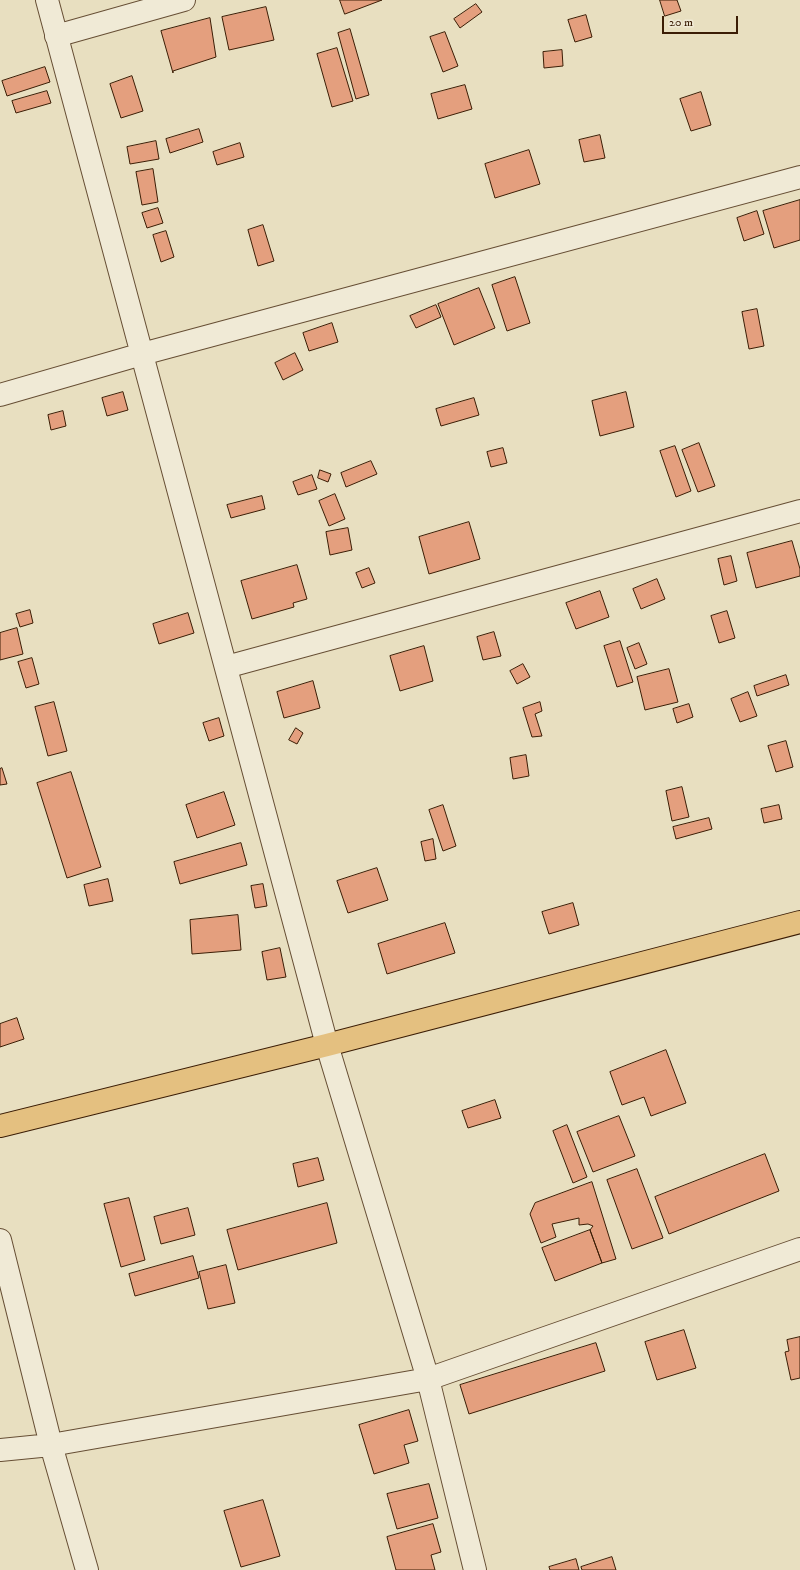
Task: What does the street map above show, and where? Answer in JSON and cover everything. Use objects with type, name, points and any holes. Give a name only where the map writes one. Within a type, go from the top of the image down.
[{"type":"main road","points":[[0,1126],[327,1045],[800,922]]},
{"type":"street","points":[[47,0],[327,1045],[428,1379],[475,1570]]},
{"type":"street","points":[[56,36],[184,0]]},
{"type":"street","points":[[0,395],[142,354],[800,177]]},
{"type":"street","points":[[226,667],[800,511]]},
{"type":"street","points":[[0,1240],[51,1445],[87,1570]]},
{"type":"street","points":[[0,1450],[51,1445],[428,1379],[800,1249]]},
{"type":"building","points":[[340,0],[382,0],[345,14]]},
{"type":"building","points":[[660,0],[677,0],[681,11],[665,16]]},
{"type":"building","points":[[476,4],[482,12],[460,28],[454,19]]},
{"type":"building","points":[[266,7],[274,40],[229,50],[222,17]]},
{"type":"building","points":[[586,15],[592,37],[575,42],[568,20]]},
{"type":"building","points":[[210,18],[216,57],[173,71],[173,73],[161,31]]},
{"type":"building","points":[[350,29],[369,95],[356,99],[338,33]]},
{"type":"building","points":[[445,32],[458,66],[443,72],[430,37]]},
{"type":"building","points":[[337,48],[353,101],[332,107],[317,54]]},
{"type":"building","points":[[562,50],[563,66],[544,68],[543,52]]},
{"type":"building","points":[[45,67],[50,82],[7,96],[2,81]]},
{"type":"building","points":[[132,76],[143,111],[121,118],[110,84]]},
{"type":"building","points":[[465,85],[472,109],[438,119],[431,94]]},
{"type":"building","points":[[47,91],[51,103],[16,113],[12,101]]},
{"type":"building","points":[[701,92],[711,125],[691,131],[680,99]]},
{"type":"building","points":[[199,129],[203,142],[170,153],[166,139]]},
{"type":"building","points":[[600,135],[605,158],[584,162],[579,140]]},
{"type":"building","points":[[156,141],[159,159],[130,164],[127,147]]},
{"type":"building","points":[[240,143],[244,157],[217,165],[213,152]]},
{"type":"building","points":[[529,150],[540,184],[495,198],[485,164]]},
{"type":"building","points":[[153,169],[158,202],[142,205],[136,172]]},
{"type":"building","points":[[800,200],[800,240],[774,248],[763,211]]},
{"type":"building","points":[[158,208],[163,223],[147,228],[142,213]]},
{"type":"building","points":[[757,211],[764,234],[744,241],[737,218]]},
{"type":"building","points":[[263,225],[274,261],[258,266],[248,230]]},
{"type":"building","points":[[166,231],[174,257],[161,262],[153,235]]},
{"type":"building","points":[[515,277],[530,323],[507,331],[492,285]]},
{"type":"building","points":[[479,288],[495,328],[454,345],[438,304]]},
{"type":"building","points":[[436,305],[441,317],[416,328],[410,316]]},
{"type":"building","points":[[757,309],[764,346],[749,349],[742,312]]},
{"type":"building","points":[[332,323],[338,342],[309,351],[303,333]]},
{"type":"building","points":[[295,353],[303,370],[283,380],[275,363]]},
{"type":"building","points":[[123,392],[128,410],[107,416],[102,398]]},
{"type":"building","points":[[626,392],[634,427],[600,436],[592,401]]},
{"type":"building","points":[[474,398],[479,415],[441,426],[436,409]]},
{"type":"building","points":[[63,411],[66,426],[51,430],[48,415]]},
{"type":"building","points":[[699,443],[715,486],[698,492],[682,450]]},
{"type":"building","points":[[675,446],[691,491],[676,497],[660,451]]},
{"type":"building","points":[[503,448],[507,463],[491,467],[487,452]]},
{"type":"building","points":[[371,461],[377,474],[346,487],[341,473]]},
{"type":"building","points":[[320,470],[331,474],[328,482],[318,478]]},
{"type":"building","points":[[312,475],[317,489],[298,495],[293,482]]},
{"type":"building","points":[[335,494],[345,519],[329,526],[319,501]]},
{"type":"building","points":[[262,496],[265,509],[231,518],[227,505]]},
{"type":"building","points":[[469,522],[480,559],[429,574],[419,537]]},
{"type":"building","points":[[348,528],[352,550],[330,555],[326,532]]},
{"type":"building","points":[[792,541],[800,569],[800,576],[756,588],[747,553]]},
{"type":"building","points":[[731,556],[737,581],[724,585],[718,559]]},
{"type":"building","points":[[297,565],[307,599],[293,603],[294,607],[252,619],[241,581]]},
{"type":"building","points":[[369,568],[375,583],[362,588],[356,573]]},
{"type":"building","points":[[657,579],[665,599],[641,609],[633,589]]},
{"type":"building","points":[[600,591],[609,617],[576,629],[566,603]]},
{"type":"building","points":[[30,610],[33,623],[20,627],[16,614]]},
{"type":"building","points":[[727,611],[735,638],[719,643],[711,616]]},
{"type":"building","points":[[188,613],[194,633],[159,644],[153,624]]},
{"type":"building","points":[[17,628],[23,654],[0,660],[0,633]]},
{"type":"building","points":[[494,632],[501,656],[483,660],[477,637]]},
{"type":"building","points":[[620,641],[633,682],[617,687],[604,646]]},
{"type":"building","points":[[639,643],[647,664],[635,669],[627,648]]},
{"type":"building","points":[[424,646],[433,681],[400,691],[390,656]]},
{"type":"building","points":[[32,658],[39,684],[26,688],[18,662]]},
{"type":"building","points":[[523,664],[530,677],[517,684],[510,671]]},
{"type":"building","points":[[669,669],[678,702],[645,710],[637,677]]},
{"type":"building","points":[[786,675],[789,685],[757,696],[754,686]]},
{"type":"building","points":[[313,681],[320,708],[284,718],[277,692]]},
{"type":"building","points":[[748,692],[757,716],[740,722],[731,699]]},
{"type":"building","points":[[54,702],[67,751],[48,756],[35,707]]},
{"type":"building","points":[[540,702],[542,711],[535,714],[542,736],[532,737],[523,708]]},
{"type":"building","points":[[689,704],[693,717],[677,723],[673,709]]},
{"type":"building","points":[[219,718],[224,736],[209,741],[203,723]]},
{"type":"building","points":[[296,728],[303,733],[297,744],[289,740]]},
{"type":"building","points":[[786,741],[793,767],[776,772],[768,746]]},
{"type":"building","points":[[526,755],[529,776],[513,779],[510,758]]},
{"type":"building","points":[[2,768],[7,784],[0,785],[0,769]]},
{"type":"building","points":[[71,772],[101,867],[67,878],[37,783]]},
{"type":"building","points":[[682,787],[689,817],[672,821],[666,791]]},
{"type":"building","points":[[224,792],[235,825],[197,838],[186,805]]},
{"type":"building","points":[[443,805],[456,846],[443,851],[429,810]]},
{"type":"building","points":[[779,805],[782,819],[764,823],[761,809]]},
{"type":"building","points":[[709,818],[712,829],[676,839],[673,827]]},
{"type":"building","points":[[433,839],[436,859],[425,861],[421,842]]},
{"type":"building","points":[[241,843],[247,865],[180,884],[174,862]]},
{"type":"building","points":[[377,868],[388,900],[348,913],[337,881]]},
{"type":"building","points":[[108,879],[113,901],[89,906],[84,885]]},
{"type":"building","points":[[263,884],[267,906],[255,908],[251,886]]},
{"type":"building","points":[[573,903],[579,925],[549,934],[542,912]]},
{"type":"building","points":[[238,915],[241,950],[192,954],[190,920]]},
{"type":"building","points":[[445,923],[455,953],[387,974],[378,944]]},
{"type":"building","points":[[280,948],[286,977],[267,980],[262,952]]},
{"type":"building","points":[[17,1018],[24,1039],[0,1047],[0,1024]]},
{"type":"building","points":[[666,1050],[686,1103],[651,1116],[644,1097],[622,1105],[610,1072]]},
{"type":"building","points":[[495,1100],[501,1118],[468,1128],[462,1111]]},
{"type":"building","points":[[619,1116],[635,1156],[593,1172],[577,1132]]},
{"type":"building","points":[[567,1125],[587,1177],[573,1183],[553,1131]]},
{"type":"building","points":[[765,1154],[779,1191],[669,1234],[655,1197]]},
{"type":"building","points":[[318,1158],[324,1180],[298,1187],[293,1164]]},
{"type":"building","points":[[637,1169],[663,1238],[632,1249],[607,1180]]},
{"type":"building","points":[[592,1182],[616,1259],[602,1263],[590,1230],[593,1226],[588,1224],[579,1225],[579,1218],[552,1224],[556,1237],[541,1243],[530,1214],[535,1203]]},
{"type":"building","points":[[129,1198],[145,1260],[121,1267],[104,1204]]},
{"type":"building","points":[[327,1203],[337,1243],[238,1270],[227,1230]]},
{"type":"building","points":[[188,1208],[195,1235],[161,1244],[154,1217]]},
{"type":"building","points":[[590,1230],[602,1263],[555,1281],[542,1248]]},
{"type":"building","points":[[193,1256],[199,1278],[135,1296],[129,1274]]},
{"type":"building","points":[[226,1265],[235,1303],[208,1309],[199,1272]]},
{"type":"building","points":[[684,1330],[696,1368],[657,1380],[645,1342]]},
{"type":"building","points":[[800,1337],[800,1378],[791,1380],[785,1352],[789,1351],[787,1340]]},
{"type":"building","points":[[596,1343],[605,1371],[469,1414],[460,1385]]},
{"type":"building","points":[[409,1410],[418,1441],[404,1445],[409,1463],[374,1474],[359,1425]]},
{"type":"building","points":[[429,1484],[438,1518],[397,1529],[387,1494]]},
{"type":"building","points":[[263,1500],[280,1556],[241,1567],[224,1511]]},
{"type":"building","points":[[433,1524],[441,1552],[431,1555],[435,1570],[396,1570],[387,1537]]},
{"type":"building","points":[[612,1557],[616,1570],[582,1570],[581,1567]]},
{"type":"building","points":[[576,1559],[579,1570],[550,1570],[549,1567]]}]
